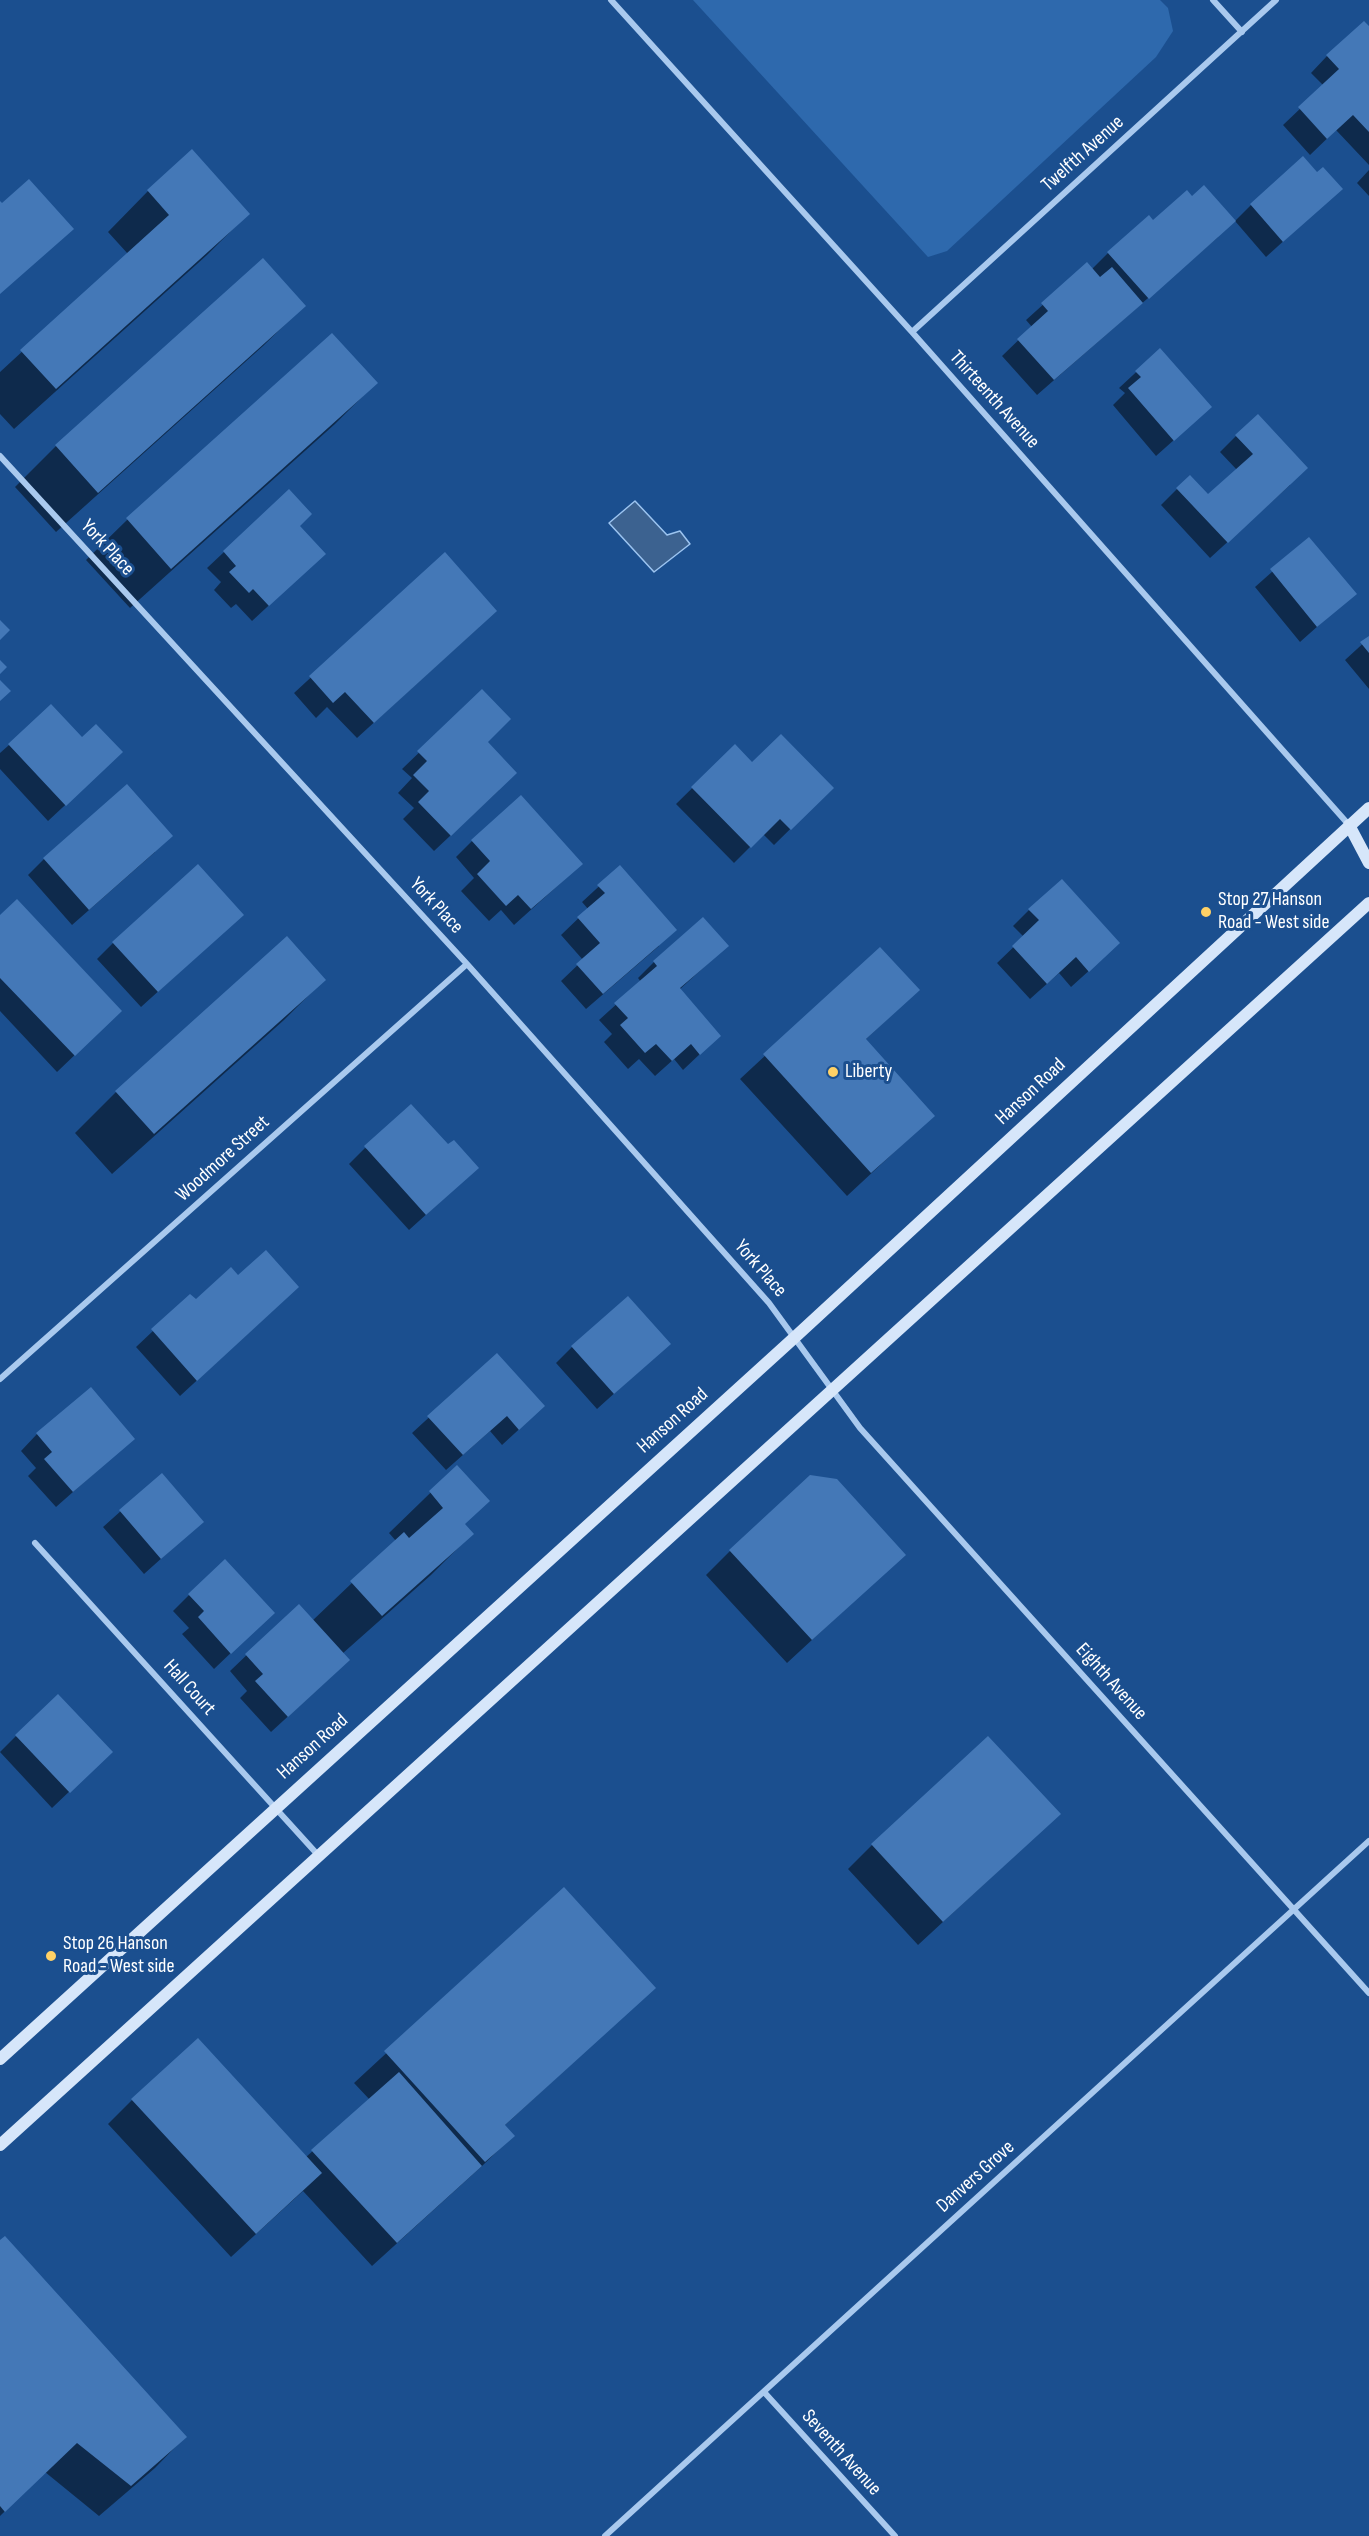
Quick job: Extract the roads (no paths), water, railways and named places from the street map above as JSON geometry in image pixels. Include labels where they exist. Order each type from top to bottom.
[{"type":"main road","name":"Hanson Road","points":[[0,2059],[794,1338],[1369,808]]},
{"type":"main road","points":[[1349,825],[1369,863]]},
{"type":"main road","points":[[0,2145],[1369,903]]},
{"type":"street","name":"Thirteenth Avenue","points":[[611,0],[912,332],[1349,825]]},
{"type":"street","points":[[1213,0],[1242,32]]},
{"type":"street","name":"Twelfth Avenue","points":[[912,332],[1276,0]]},
{"type":"street","name":"York Place","points":[[0,456],[467,964],[769,1303],[831,1392]]},
{"type":"street","name":"Woodmore Street","points":[[0,1378],[467,964]]},
{"type":"street","name":"Eighth Avenue","points":[[831,1392],[860,1428],[1369,1993]]},
{"type":"street","name":"Hall Court","points":[[35,1543],[318,1855]]},
{"type":"street","name":"Danvers Grove","points":[[605,2536],[1369,1841]]},
{"type":"street","name":"Seventh Avenue","points":[[764,2392],[895,2536]]},
{"type":"place","name":"Stop 27 Hanson Road - West side","points":[[1206,912]]},
{"type":"place","name":"Liberty","points":[[833,1072]]},
{"type":"place","name":"Stop 26 Hanson Road - West side","points":[[51,1956]]}]
